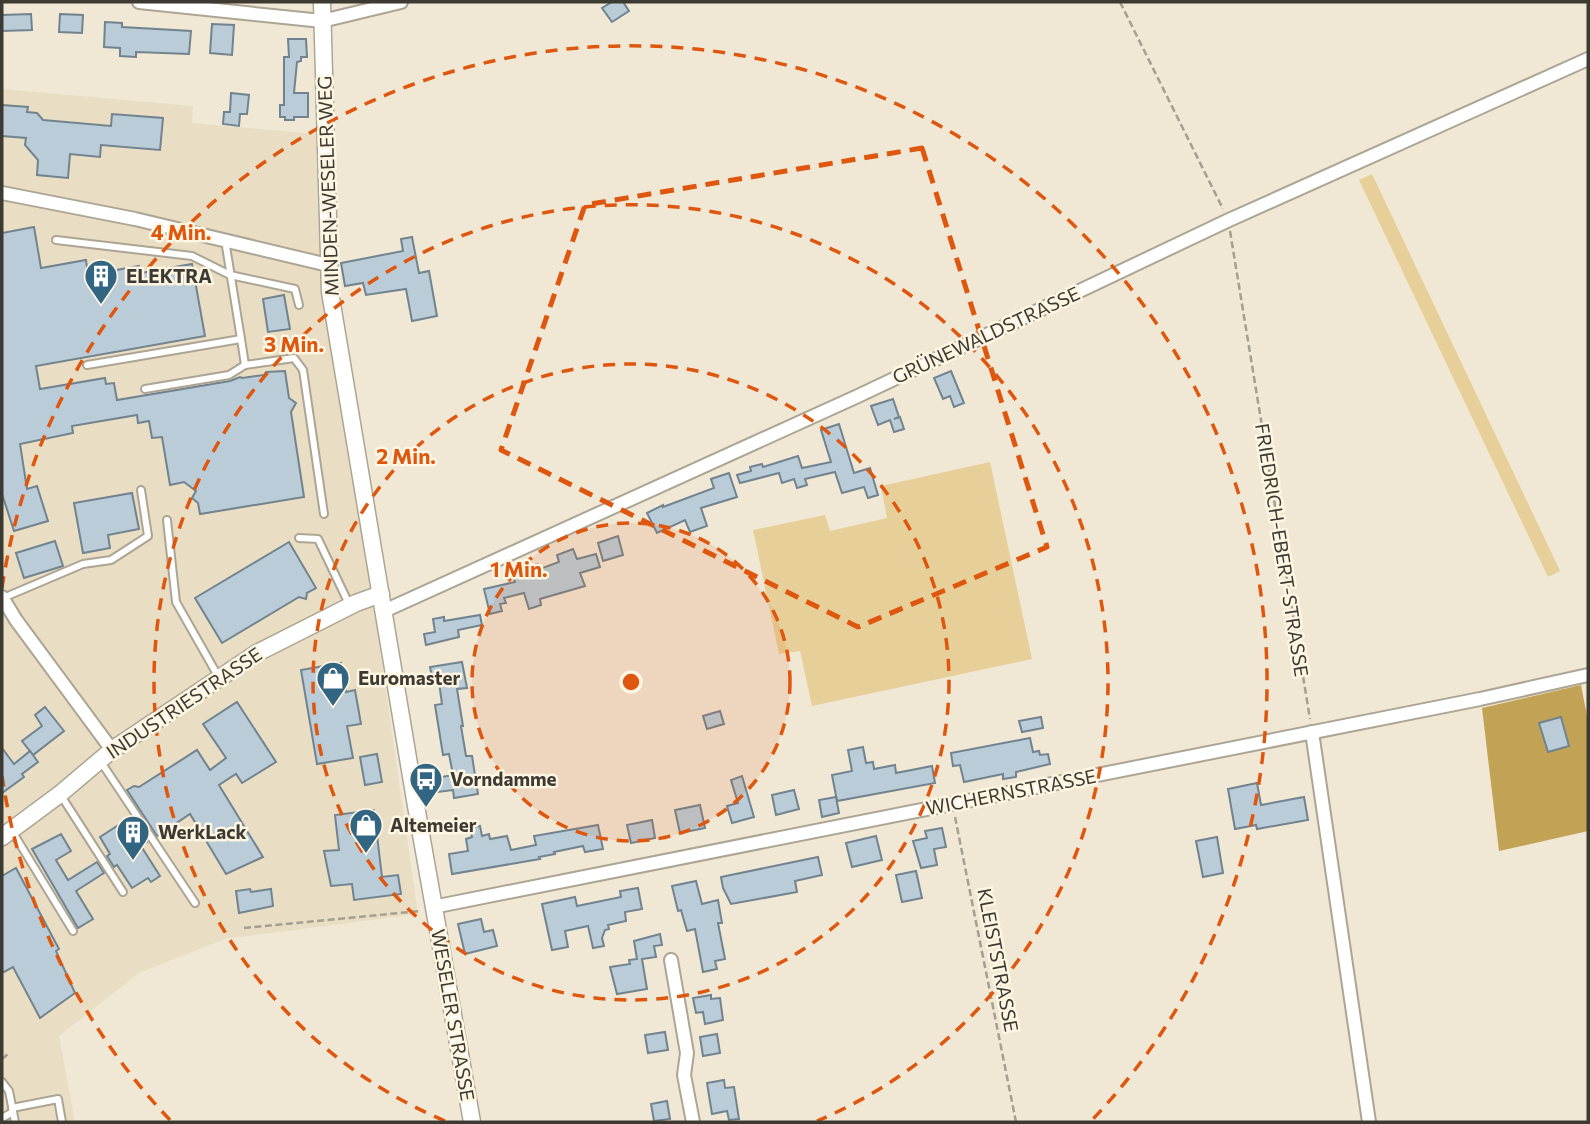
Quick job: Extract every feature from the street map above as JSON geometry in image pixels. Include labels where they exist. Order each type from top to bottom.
[{"type":"street","points":[[139,2],[322,20],[401,2]]},
{"type":"street","name":"MINDEN-WESELER WEG","points":[[321,2],[330,292],[433,908]]},
{"type":"street","name":"GRÜNEWALDSTRASSE","points":[[384,611],[845,402],[1228,220],[1588,59]]},
{"type":"street","points":[[2,193],[135,219],[328,265]]},
{"type":"street","name":"INDUSTRIESTRASSE","points":[[7,834],[61,794],[106,755],[257,653],[349,606],[381,594]]},
{"type":"street","points":[[2,597],[106,755]]},
{"type":"street","name":"WICHERNSTRASSE","points":[[433,908],[1588,675]]},
{"type":"street","points":[[1312,732],[1369,1122]]},
{"type":"street","name":"WESELER STRASSE","points":[[433,908],[472,1122]]},
{"type":"street","points":[[671,960],[687,1053],[684,1076],[693,1122]]},
{"type":"lane","points":[[56,240],[192,256],[230,275],[295,289],[299,305]]},
{"type":"lane","points":[[225,240],[245,365]]},
{"type":"lane","points":[[87,365],[241,339]]},
{"type":"lane","points":[[145,389],[229,375],[245,365],[294,358],[303,370],[324,514]]},
{"type":"lane","points":[[2,597],[83,564],[111,560],[148,536],[141,490]]},
{"type":"lane","points":[[167,520],[176,602],[219,678]]},
{"type":"lane","points":[[299,538],[318,539],[349,606]]},
{"type":"lane","points":[[106,755],[195,904]]},
{"type":"lane","points":[[61,794],[123,892]]},
{"type":"lane","points":[[7,834],[73,931]]},
{"type":"lane","points":[[2,1082],[9,1091],[15,1122]]},
{"type":"lane","points":[[2,1118],[13,1110],[58,1099],[62,1122]]},
{"type":"path","name":"FRIEDRICH-EBERT-STRASSE","points":[[1120,2],[1228,220],[1312,732]]},
{"type":"path","name":"KLEISTSTRASSE","points":[[952,804],[1016,1122]]},
{"type":"path","points":[[244,928],[433,908]]},
{"type":"path","points":[[2,1059],[8,1054]]},
{"type":"highlighted area","points":[[922,148],[1047,547],[858,627],[501,450],[585,205]]},
{"type":"shaded area","points":[[2,89],[193,106],[192,123],[317,134],[322,292],[377,628],[418,914],[225,939],[139,973],[59,1036],[75,1122],[2,1122]]},
{"type":"shaded area","points":[[1372,174],[1560,571],[1548,577],[1359,180]]},
{"type":"shaded area","points":[[990,462],[1032,659],[812,706],[800,651],[779,654],[753,530],[825,515],[830,531],[887,518],[881,486]]},
{"type":"shaded area","points":[[1581,685],[1588,721],[1588,831],[1499,851],[1482,708]]},
{"type":"building","points":[[612,2],[623,2],[629,11],[612,22],[602,8]]},
{"type":"building","points":[[31,14],[32,30],[2,31],[2,15]]},
{"type":"building","points":[[60,14],[83,15],[82,33],[59,32]]},
{"type":"building","points":[[105,22],[122,23],[122,27],[191,31],[189,54],[136,52],[136,57],[120,56],[120,48],[104,47]]},
{"type":"building","points":[[212,24],[234,25],[232,55],[210,53]]},
{"type":"building","points":[[288,39],[306,39],[307,57],[301,57],[301,61],[297,62],[294,93],[308,93],[308,117],[294,117],[294,120],[280,117],[280,105],[284,105],[284,57],[289,57]]},
{"type":"building","points":[[231,93],[249,95],[247,114],[240,114],[239,126],[223,124],[224,112],[230,112]]},
{"type":"building","points":[[2,105],[28,107],[27,112],[37,113],[43,120],[111,126],[112,114],[163,118],[160,150],[101,145],[100,157],[70,154],[68,178],[37,175],[38,160],[25,145],[26,138],[2,136]]},
{"type":"building","points":[[34,227],[41,268],[86,260],[88,275],[139,266],[141,273],[192,264],[205,336],[36,366],[40,389],[105,378],[106,384],[114,383],[117,400],[264,375],[266,372],[285,371],[289,398],[296,403],[291,412],[304,497],[200,514],[198,503],[192,498],[196,491],[184,482],[170,485],[162,437],[152,438],[149,421],[138,423],[137,415],[72,426],[73,433],[20,444],[27,489],[37,486],[48,521],[14,531],[2,494],[2,233]]},
{"type":"building","points":[[412,237],[419,273],[429,271],[437,316],[412,321],[406,289],[366,295],[363,283],[345,286],[341,263],[403,251],[401,239]]},
{"type":"building","points":[[284,295],[290,329],[268,332],[263,299]]},
{"type":"building","points":[[951,371],[964,403],[954,407],[950,396],[943,399],[934,378]]},
{"type":"building","points":[[893,399],[899,417],[894,419],[900,417],[904,429],[894,432],[890,420],[878,425],[871,406]]},
{"type":"building","points":[[839,424],[854,473],[870,468],[878,495],[868,498],[864,487],[842,493],[835,472],[805,479],[807,485],[797,488],[794,479],[782,483],[779,473],[740,483],[737,475],[762,464],[763,467],[798,456],[802,468],[831,462],[821,430]]},
{"type":"building","points":[[729,473],[737,497],[701,508],[707,526],[690,532],[685,520],[657,533],[647,513],[714,488],[711,479]]},
{"type":"building","points":[[132,493],[139,529],[108,535],[110,548],[83,553],[74,503]]},
{"type":"building","points":[[618,536],[623,555],[603,561],[598,543]]},
{"type":"building","points":[[55,541],[63,566],[24,578],[16,553]]},
{"type":"building","points":[[289,542],[316,588],[307,593],[306,599],[299,597],[222,643],[195,598]]},
{"type":"building","points":[[573,549],[577,559],[596,554],[600,567],[580,573],[585,586],[540,599],[541,605],[529,609],[524,593],[504,598],[506,603],[500,604],[502,611],[490,614],[484,589],[515,582],[512,572],[538,564],[540,569],[559,562],[557,555]]},
{"type":"building","points":[[480,615],[482,625],[458,630],[459,637],[426,645],[424,634],[435,632],[433,619],[444,617],[444,621]]},
{"type":"building","points":[[462,662],[467,688],[457,689],[461,726],[466,756],[472,756],[478,794],[454,798],[453,790],[438,792],[436,778],[453,775],[449,754],[443,755],[435,705],[442,704],[439,682],[433,683],[430,667]]},
{"type":"building","name":"Euromaster","points":[[341,663],[346,692],[355,690],[361,724],[347,726],[353,758],[317,764],[301,670]]},
{"type":"building","points":[[237,702],[276,762],[242,783],[236,774],[219,785],[263,857],[226,874],[190,814],[157,836],[127,790],[134,786],[139,787],[197,750],[210,770],[226,758],[203,724]]},
{"type":"building","points":[[45,707],[64,731],[33,755],[22,741],[42,726],[35,715]]},
{"type":"building","points":[[720,711],[724,724],[707,729],[703,716]]},
{"type":"building","points":[[1041,717],[1043,728],[1022,732],[1019,721]]},
{"type":"building","points":[[1561,717],[1569,746],[1548,752],[1539,723]]},
{"type":"building","points":[[1030,738],[1033,752],[1048,754],[1050,764],[1016,772],[1016,777],[1003,779],[1003,774],[964,782],[960,765],[953,766],[951,753]]},
{"type":"building","points":[[863,747],[866,763],[873,762],[874,769],[895,765],[896,773],[932,766],[935,783],[837,801],[832,775],[852,771],[848,750]]},
{"type":"building","points":[[2,748],[14,764],[30,751],[38,762],[22,774],[24,777],[2,793]]},
{"type":"building","points":[[377,754],[382,782],[365,785],[360,757]]},
{"type":"building","points":[[742,776],[754,817],[732,823],[727,806],[738,803],[731,780]]},
{"type":"building","points":[[1257,783],[1261,805],[1304,797],[1308,820],[1257,829],[1256,825],[1235,829],[1228,789]]},
{"type":"building","points":[[794,790],[799,809],[776,815],[772,795]]},
{"type":"building","points":[[836,797],[839,813],[822,817],[819,800]]},
{"type":"building","points":[[700,805],[705,828],[680,833],[675,810]]},
{"type":"building","points":[[374,810],[382,877],[398,875],[401,894],[354,900],[352,884],[331,886],[324,851],[339,850],[335,815]]},
{"type":"building","name":"WerkLack","points":[[131,817],[147,842],[141,846],[160,876],[151,882],[148,878],[132,888],[117,865],[114,867],[107,856],[110,854],[100,837]]},
{"type":"building","points":[[652,820],[655,838],[631,843],[627,825]]},
{"type":"building","points":[[598,825],[603,849],[585,852],[583,846],[554,852],[555,854],[539,857],[540,859],[452,874],[449,854],[468,851],[466,839],[472,837],[470,828],[480,826],[482,836],[489,834],[490,839],[507,836],[511,850],[536,845],[534,836]]},
{"type":"building","points":[[942,828],[946,847],[934,849],[937,865],[921,868],[913,841],[927,838],[925,831]]},
{"type":"building","points":[[61,834],[71,851],[56,860],[68,880],[97,862],[104,873],[76,891],[93,919],[78,928],[32,849]]},
{"type":"building","points":[[876,836],[882,860],[852,867],[846,843]]},
{"type":"building","points":[[1217,837],[1223,873],[1203,877],[1196,841]]},
{"type":"building","points":[[818,857],[822,875],[795,881],[797,892],[731,904],[723,888],[721,877]]},
{"type":"building","points":[[16,868],[59,949],[56,951],[75,993],[40,1018],[13,967],[2,973],[2,876]]},
{"type":"building","points":[[916,871],[922,898],[902,902],[896,875]]},
{"type":"building","points":[[696,881],[702,904],[718,900],[722,923],[718,923],[725,959],[715,961],[717,969],[703,972],[695,929],[687,931],[681,910],[678,911],[672,886]]},
{"type":"building","points":[[638,888],[642,909],[625,912],[626,921],[608,925],[609,929],[605,930],[602,938],[604,946],[593,948],[588,926],[565,931],[568,947],[552,950],[542,904],[575,897],[577,906],[621,897],[620,891]]},
{"type":"building","points":[[250,889],[251,892],[271,889],[273,906],[239,913],[236,891]]},
{"type":"building","points":[[481,919],[484,932],[493,930],[497,946],[465,954],[458,924]]},
{"type":"building","points":[[660,934],[662,945],[654,946],[656,957],[642,959],[647,989],[617,994],[610,967],[630,964],[629,960],[637,959],[634,941]]},
{"type":"building","points":[[711,995],[711,999],[720,998],[723,1020],[705,1024],[703,1012],[696,1013],[693,998]]},
{"type":"building","points":[[665,1032],[668,1050],[648,1053],[645,1035]]},
{"type":"building","points":[[717,1034],[720,1053],[703,1056],[700,1037]]},
{"type":"building","points":[[724,1080],[725,1088],[734,1087],[739,1119],[729,1120],[727,1111],[712,1114],[707,1083]]},
{"type":"building","points":[[667,1101],[670,1119],[654,1121],[651,1104]]},
{"type":"place","name":"ELEKTRA","points":[[101,306]]},
{"type":"place","name":"Euromaster","points":[[333,708]]},
{"type":"place","name":"Vorndamme","points":[[426,809]]},
{"type":"place","name":"Altemeier","points":[[366,855]]},
{"type":"place","name":"WerkLack","points":[[133,862]]}]
